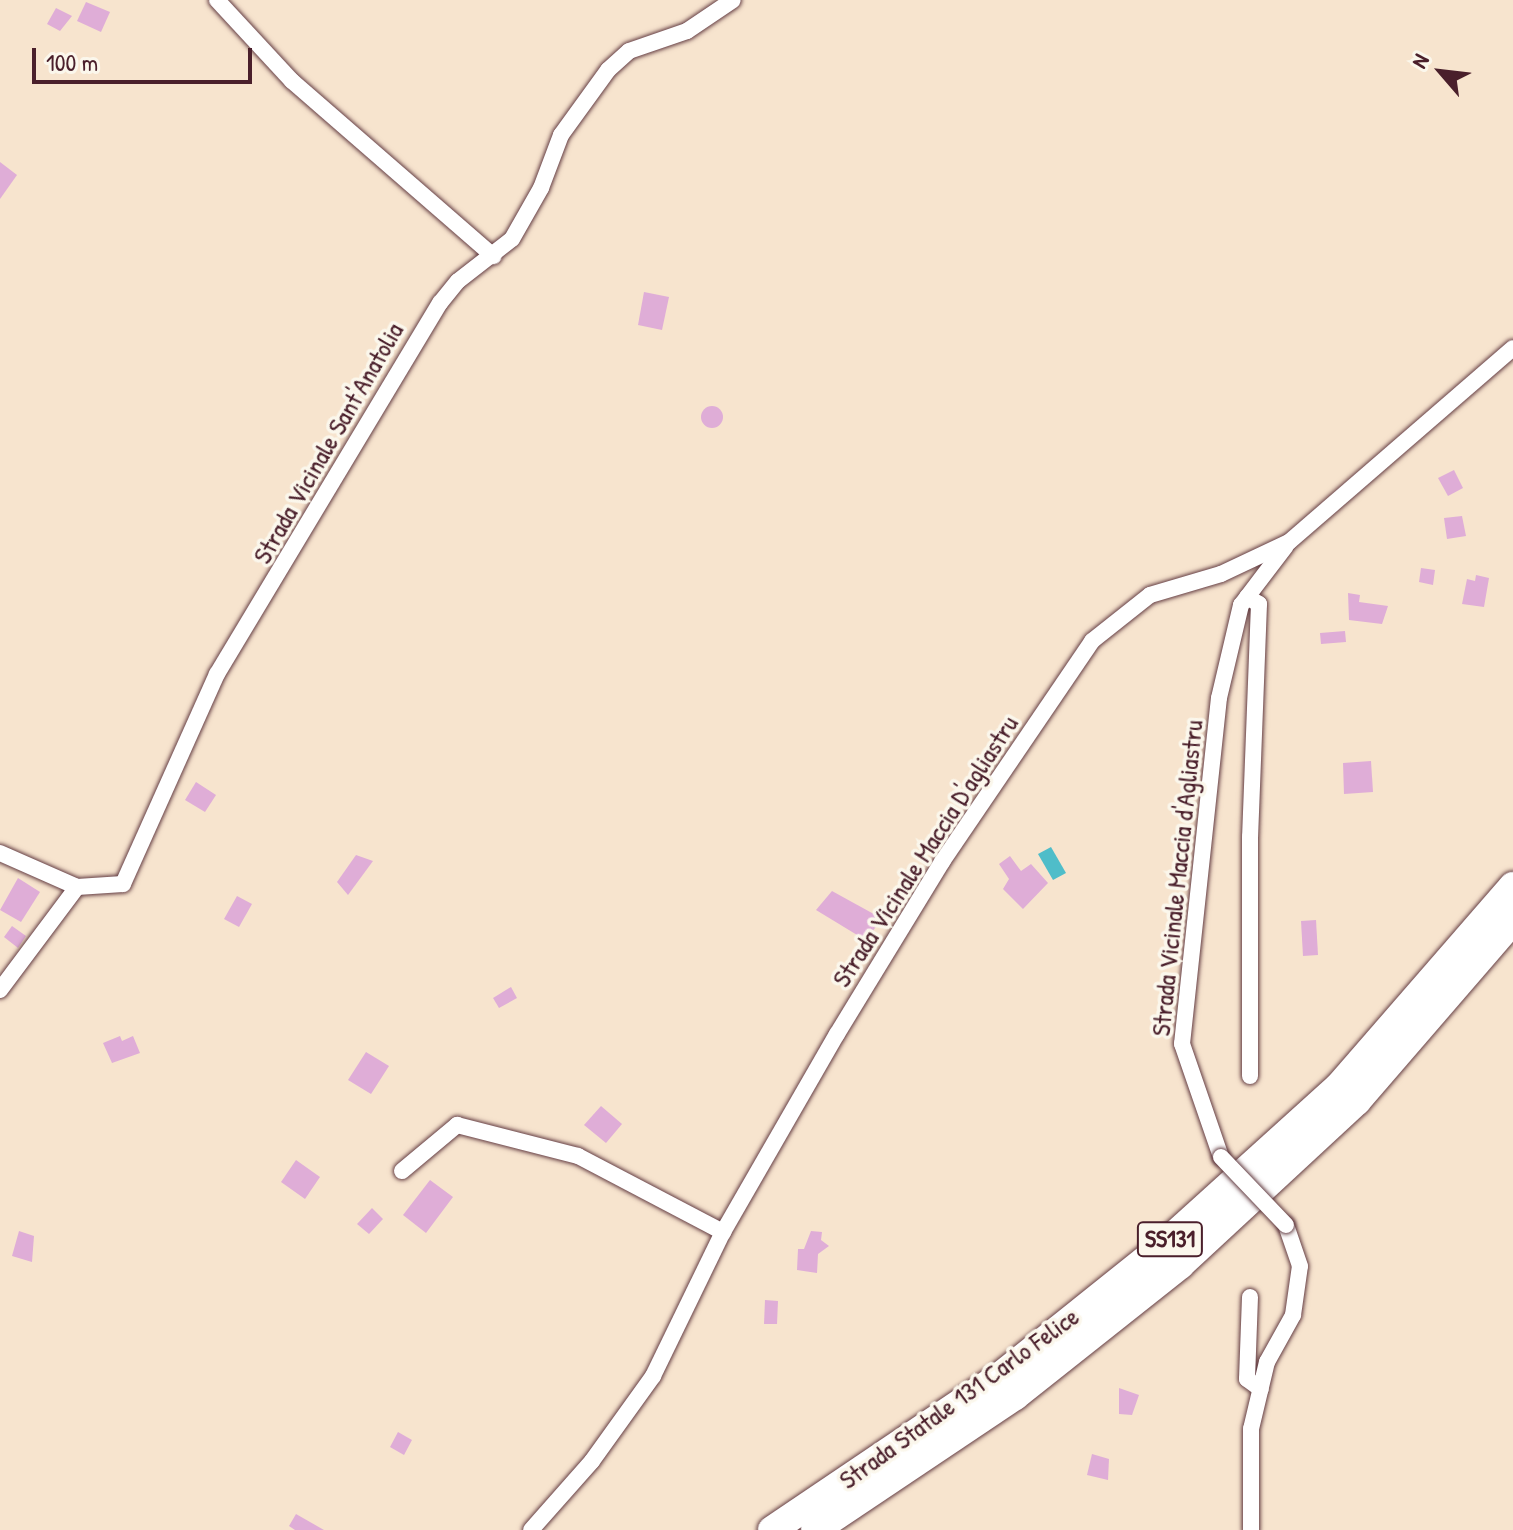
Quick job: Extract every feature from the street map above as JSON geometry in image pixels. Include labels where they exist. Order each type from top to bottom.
[{"type":"highway","name":"Strada Statale 131 Carlo Felice","points":[[772,1530],[999,1377],[1161,1247],[1339,1086],[1513,886]]},
{"type":"highway","name":"Strada Statale 131 Carlo Felice","points":[[815,1530],[1015,1396],[1180,1265],[1357,1101],[1513,920]]},
{"type":"street","points":[[217,0],[292,81],[493,256]]},
{"type":"street","name":"Strada Vicinale Sant'Anatolia","points":[[0,853],[77,887],[123,884],[225,661],[320,509],[409,350],[458,281],[493,256],[521,226],[561,135],[608,70],[629,51],[687,31],[733,0]]},
{"type":"street","name":"Strada Vicinale Maccia D'agliastru","points":[[531,1530],[592,1461],[653,1376],[723,1232],[942,862],[1092,641],[1150,595],[1221,574],[1289,542],[1513,348]]},
{"type":"street","name":"Strada Vicinale Maccia d'Agliastru","points":[[1251,1530],[1251,1429],[1267,1362],[1295,1303],[1300,1266],[1286,1225],[1221,1157],[1182,1044],[1219,698],[1241,605],[1289,542]]},
{"type":"street","points":[[1247,597],[1259,604],[1250,837],[1250,1076]]},
{"type":"street","points":[[0,990],[77,887]]},
{"type":"street","points":[[402,1171],[457,1125],[578,1156],[723,1232]]},
{"type":"street","points":[[1250,1297],[1247,1379],[1261,1389]]},
{"type":"water","points":[[1051,847],[1066,873],[1053,880],[1038,854]]},
{"type":"building","points":[[86,2],[110,12],[101,32],[77,21]]},
{"type":"building","points":[[56,8],[72,16],[60,31],[47,24]]},
{"type":"building","points":[[0,162],[17,175],[0,199]]},
{"type":"building","points":[[644,292],[669,297],[662,330],[638,325]]},
{"type":"building","points":[[712,406],[720,409],[723,417],[720,425],[712,428],[704,425],[701,417],[704,409]]},
{"type":"building","points":[[1454,470],[1463,488],[1448,496],[1438,478]]},
{"type":"building","points":[[1462,516],[1466,536],[1447,539],[1444,518]]},
{"type":"building","points":[[1421,568],[1435,570],[1433,585],[1419,582]]},
{"type":"building","points":[[1476,575],[1489,578],[1484,607],[1462,604],[1467,579],[1475,581]]},
{"type":"building","points":[[1348,593],[1360,595],[1359,602],[1388,606],[1382,624],[1349,620]]},
{"type":"building","points":[[1345,631],[1346,642],[1321,644],[1320,633]]},
{"type":"building","points":[[1371,761],[1373,792],[1344,794],[1343,763]]},
{"type":"building","points":[[196,782],[216,795],[205,812],[185,800]]},
{"type":"building","points":[[356,855],[373,861],[348,895],[337,882]]},
{"type":"building","points":[[1010,856],[1021,871],[1031,864],[1048,883],[1023,909],[1003,889],[1009,879],[999,864]]},
{"type":"building","points":[[18,878],[40,892],[21,922],[0,910]]},
{"type":"building","points":[[832,891],[881,918],[867,941],[816,910]]},
{"type":"building","points":[[237,896],[252,904],[239,927],[224,919]]},
{"type":"building","points":[[1316,920],[1318,955],[1303,956],[1301,921]]},
{"type":"building","points":[[12,926],[26,936],[18,948],[4,937]]},
{"type":"building","points":[[511,987],[517,998],[499,1008],[493,998]]},
{"type":"building","points":[[120,1036],[122,1041],[133,1036],[140,1053],[112,1063],[103,1043]]},
{"type":"building","points":[[366,1052],[389,1066],[371,1094],[348,1080]]},
{"type":"building","points":[[601,1106],[622,1124],[606,1143],[584,1125]]},
{"type":"building","points":[[296,1160],[320,1177],[305,1199],[281,1182]]},
{"type":"building","points":[[430,1180],[453,1197],[426,1233],[403,1215]]},
{"type":"building","points":[[372,1208],[383,1219],[369,1234],[357,1224]]},
{"type":"building","points":[[19,1231],[34,1236],[32,1262],[12,1256]]},
{"type":"building","points":[[811,1231],[822,1232],[821,1240],[829,1246],[818,1254],[817,1273],[797,1270],[798,1249],[804,1249]]},
{"type":"building","points":[[765,1300],[778,1301],[777,1324],[764,1324]]},
{"type":"building","points":[[1119,1388],[1139,1395],[1132,1415],[1119,1414]]},
{"type":"building","points":[[398,1432],[412,1440],[404,1455],[390,1447]]},
{"type":"building","points":[[1092,1454],[1109,1459],[1108,1480],[1087,1475]]},
{"type":"building","points":[[296,1514],[324,1530],[295,1530],[289,1526]]}]
